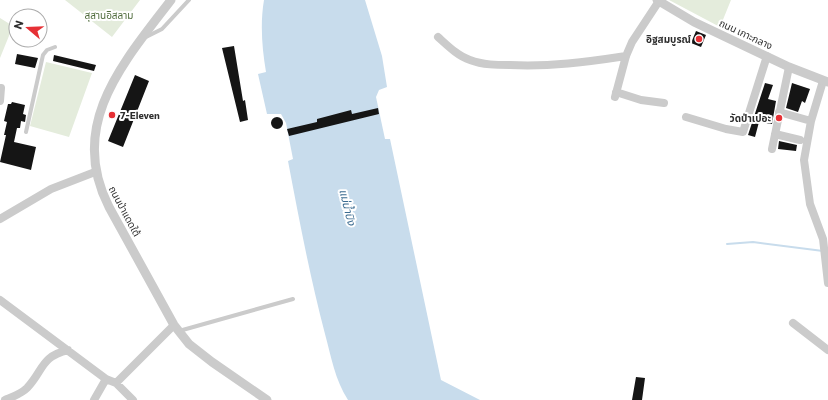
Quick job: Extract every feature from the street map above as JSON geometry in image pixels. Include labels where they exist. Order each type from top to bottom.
[{"type":"street","name":"ถนนป่าแดดใต้","points":[[171,0],[121,66],[104,104],[95,130],[95,172],[102,193],[109,207],[176,328],[200,353],[267,400]]},
{"type":"street","points":[[658,1],[632,42],[626,56],[616,95],[664,103]]},
{"type":"street","name":"ถนน เกาะกลาง","points":[[658,1],[694,22],[789,67],[826,81]]},
{"type":"street","points":[[438,37],[450,48],[470,60],[490,65],[533,66],[584,62],[626,56]]},
{"type":"street","points":[[686,117],[726,129],[744,132],[767,56]]},
{"type":"street","points":[[772,149],[789,67]]},
{"type":"street","points":[[826,81],[811,121],[804,160],[805,178],[810,204],[824,232],[828,283]]},
{"type":"street","points":[[0,101],[1,88]]},
{"type":"street","points":[[779,112],[811,121]]},
{"type":"street","points":[[775,134],[800,140]]},
{"type":"street","points":[[0,219],[50,189],[95,172]]},
{"type":"street","points":[[1,302],[106,379],[116,383],[133,400]]},
{"type":"street","points":[[793,323],[828,350]]},
{"type":"street","points":[[116,383],[176,328]]},
{"type":"street","points":[[4,400],[18,395],[27,387],[48,358],[68,350]]},
{"type":"street","points":[[94,400],[106,379]]},
{"type":"lane","points":[[142,39],[162,29],[189,0]]},
{"type":"lane","points":[[26,132],[43,56],[47,50],[55,47]]},
{"type":"lane","points":[[176,328],[293,299]]},
{"type":"green space","name":"สุสานอิสลาม","points":[[65,0],[140,0],[112,37]]},
{"type":"green space","points":[[669,0],[731,0],[720,27]]},
{"type":"green space","points":[[0,18],[8,23],[8,38],[0,58]]},
{"type":"green space","points":[[46,62],[92,73],[69,137],[30,126]]},
{"type":"water","name":"แม่น้ำปิง","points":[[264,0],[365,0],[382,56],[387,87],[379,90],[376,97],[385,139],[390,139],[441,380],[480,400],[348,400],[340,384],[331,359],[310,270],[288,161],[293,159],[286,123],[281,114],[267,114],[258,74],[266,72],[262,36]]},
{"type":"building","name":"อิฐสมบูรณ์","points":[[696,31],[706,35],[701,47],[691,43]]},
{"type":"building","points":[[234,46],[243,101],[245,100],[248,120],[240,122],[222,48]]},
{"type":"building","points":[[17,54],[38,58],[35,68],[15,64]]},
{"type":"building","points":[[54,55],[96,65],[94,71],[53,61]]},
{"type":"building","points":[[135,75],[149,81],[123,147],[108,141]]},
{"type":"building","points":[[765,83],[773,85],[768,99],[776,101],[772,124],[759,122],[755,137],[748,135]]},
{"type":"building","points":[[792,83],[810,89],[805,103],[802,101],[798,112],[786,108]]},
{"type":"building","points":[[12,102],[25,105],[23,114],[26,115],[25,122],[21,121],[20,128],[17,128],[14,142],[36,147],[31,170],[0,162],[6,135],[4,135],[7,122],[4,121],[8,104],[11,104]]},
{"type":"building","points":[[378,108],[379,114],[289,136],[287,129],[317,122],[317,119],[351,110],[352,114]]},
{"type":"building","points":[[275,117],[279,117],[283,123],[279,129],[275,129],[271,125],[271,121]]},
{"type":"building","points":[[779,141],[797,145],[796,151],[778,149]]},
{"type":"building","points":[[636,377],[645,378],[642,400],[632,400]]},
{"type":"waterway","points":[[727,244],[753,242],[823,251]]},
{"type":"place","name":"อิฐสมบูรณ์","points":[[699,39]]},
{"type":"place","name":"7-Eleven","points":[[112,115]]},
{"type":"place","name":"วัดป่าเปอะ","points":[[779,118]]}]
